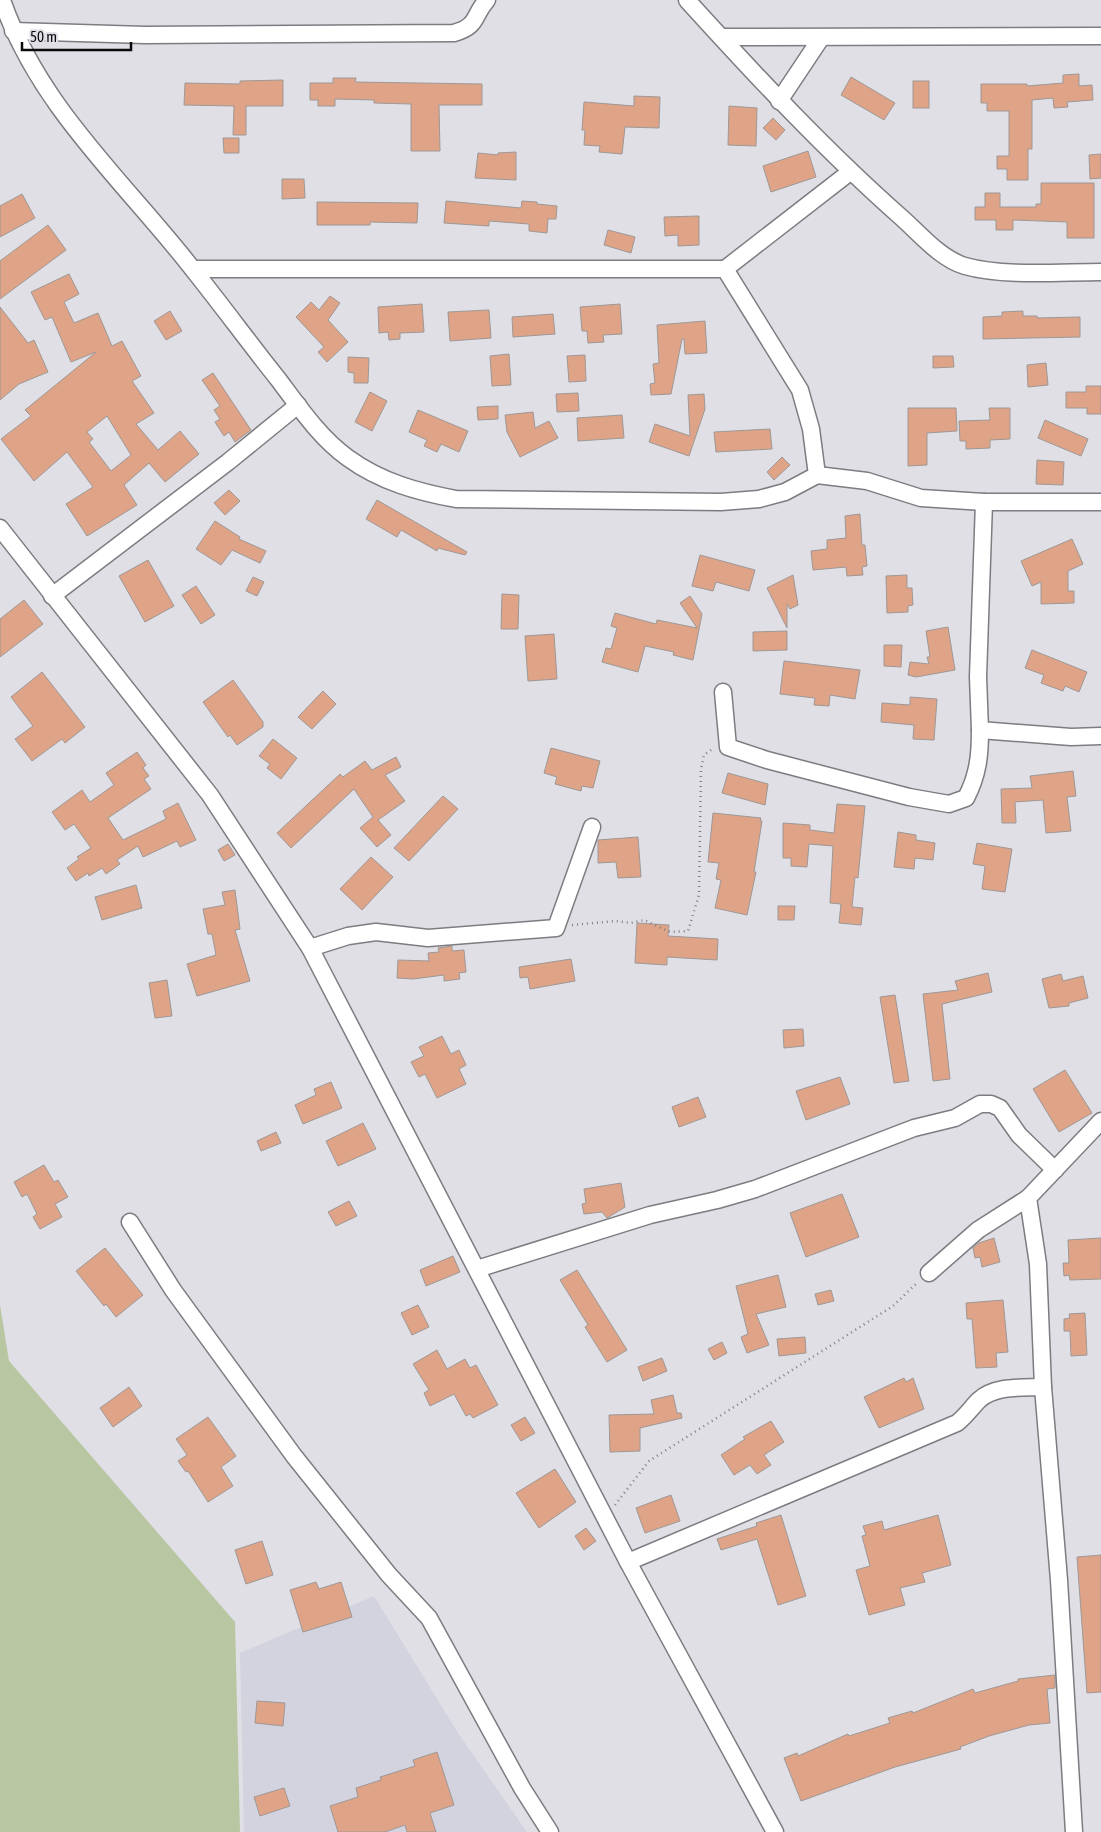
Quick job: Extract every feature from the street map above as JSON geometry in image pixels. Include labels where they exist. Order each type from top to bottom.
[{"type":"street","points":[[2,0],[12,31],[47,92],[109,173],[193,269],[316,427],[348,458],[388,481],[419,492],[456,500],[721,502],[759,499],[785,492],[817,475],[842,476],[867,481],[921,498],[984,502],[1101,502]]},
{"type":"street","points":[[687,0],[779,101],[850,172],[942,254],[964,266],[992,272],[1101,272]]},
{"type":"street","points":[[12,31],[144,36],[454,33],[466,30],[476,20],[483,2]]},
{"type":"street","points":[[721,37],[1101,36]]},
{"type":"street","points":[[779,101],[821,38]]},
{"type":"street","points":[[193,269],[725,268],[850,172]]},
{"type":"street","points":[[725,268],[800,390],[811,429],[817,475]]},
{"type":"street","points":[[52,596],[228,462],[298,405]]},
{"type":"street","points":[[723,692],[728,748],[900,795],[949,804],[966,798],[975,780],[980,759],[978,676],[984,502]]},
{"type":"street","points":[[0,528],[210,795],[310,948],[628,1562],[775,1832]]},
{"type":"street","points":[[980,730],[1071,737],[1101,736]]},
{"type":"street","points":[[310,948],[348,936],[376,932],[428,938],[556,928],[592,827]]},
{"type":"street","points":[[477,1269],[650,1215],[717,1200],[755,1188],[914,1128],[955,1118],[980,1104],[991,1104],[1000,1108],[1019,1135],[1056,1170]]},
{"type":"street","points":[[929,1273],[978,1230],[1028,1198],[1101,1121]]},
{"type":"street","points":[[1028,1198],[1038,1264],[1043,1387],[1059,1580],[1074,1832]]},
{"type":"street","points":[[130,1222],[174,1290],[294,1456],[389,1575],[428,1618],[522,1788],[550,1832]]},
{"type":"street","points":[[628,1562],[957,1423],[990,1392],[1043,1387]]},
{"type":"path","points":[[556,928],[594,922],[631,923],[644,920],[670,932],[688,931],[699,895],[701,769],[704,755],[715,748],[728,748]]},
{"type":"path","points":[[605,1517],[649,1461],[893,1306],[929,1273]]},
{"type":"shaded area","points":[[374,1596],[458,1733],[527,1832],[244,1832],[240,1653]]},
{"type":"green space","points":[[0,1305],[9,1361],[235,1622],[240,1832],[0,1832]]},
{"type":"building","points":[[1079,74],[1079,86],[1092,85],[1093,100],[1067,102],[1068,107],[1054,108],[1053,98],[1032,100],[1032,149],[1028,149],[1028,180],[1007,180],[1007,169],[997,169],[997,156],[1009,156],[1009,111],[987,111],[987,103],[981,103],[981,84],[1027,84],[1027,86],[1063,83],[1063,75]]},
{"type":"building","points":[[851,77],[895,103],[884,120],[841,95]]},
{"type":"building","points":[[333,78],[356,78],[355,82],[482,84],[482,105],[439,105],[440,151],[411,151],[411,104],[374,103],[374,100],[335,99],[335,106],[318,106],[318,100],[310,100],[310,83],[333,83]]},
{"type":"building","points":[[283,80],[283,106],[246,106],[246,135],[233,135],[234,106],[184,105],[185,83],[240,84],[240,81]]},
{"type":"building","points":[[913,81],[929,81],[929,108],[913,108]]},
{"type":"building","points":[[634,96],[660,97],[659,128],[625,127],[622,154],[599,152],[600,146],[584,145],[585,130],[582,130],[584,102],[634,106]]},
{"type":"building","points":[[729,106],[757,108],[756,146],[728,145]]},
{"type":"building","points":[[773,118],[785,130],[776,140],[763,128]]},
{"type":"building","points":[[223,138],[239,138],[239,153],[224,153]]},
{"type":"building","points":[[808,151],[816,177],[771,192],[763,166]]},
{"type":"building","points":[[516,152],[516,180],[475,178],[478,153],[498,155],[498,153]]},
{"type":"building","points":[[1101,154],[1101,178],[1090,179],[1089,155]]},
{"type":"building","points":[[282,179],[304,179],[305,198],[282,199]]},
{"type":"building","points":[[1041,183],[1094,183],[1094,238],[1067,238],[1067,222],[1013,220],[1013,230],[996,230],[996,220],[975,220],[975,207],[985,207],[985,193],[1000,193],[1000,207],[1036,207],[1036,204],[1041,204]]},
{"type":"building","points":[[22,194],[35,218],[0,237],[0,206]]},
{"type":"building","points":[[446,201],[521,208],[522,201],[537,202],[537,204],[557,206],[556,219],[548,219],[547,233],[529,231],[529,224],[489,221],[489,226],[444,223]]},
{"type":"building","points":[[317,202],[418,203],[417,223],[370,222],[370,225],[317,225]]},
{"type":"building","points":[[699,216],[699,245],[678,246],[678,235],[665,236],[664,217]]},
{"type":"building","points":[[48,225],[66,250],[0,299],[0,261]]},
{"type":"building","points":[[608,230],[635,237],[631,253],[604,245]]},
{"type":"building","points":[[69,274],[79,294],[64,302],[74,323],[98,313],[112,346],[122,341],[141,376],[132,381],[154,413],[136,424],[158,450],[180,431],[199,454],[165,482],[149,463],[124,485],[137,505],[87,536],[66,504],[93,487],[67,452],[34,481],[1,439],[31,416],[25,410],[96,352],[71,362],[52,317],[45,320],[31,292]],"holes":[[[107,416],[131,455],[111,471],[89,442],[93,439],[87,432]]]},
{"type":"building","points":[[330,296],[340,303],[328,320],[348,342],[327,362],[318,352],[324,347],[296,317],[311,302],[319,310]]},
{"type":"building","points":[[422,304],[424,332],[400,333],[400,339],[389,340],[388,332],[379,333],[378,307]]},
{"type":"building","points":[[620,304],[622,334],[603,335],[604,342],[588,343],[587,331],[582,331],[580,307]]},
{"type":"building","points":[[0,307],[28,343],[34,340],[48,372],[19,384],[0,400]]},
{"type":"building","points":[[489,310],[491,338],[450,341],[448,312]]},
{"type":"building","points":[[170,311],[182,331],[166,340],[154,321]]},
{"type":"building","points":[[1023,311],[1023,316],[1037,316],[1037,318],[1080,317],[1080,337],[983,339],[983,317],[1002,316],[1002,312]]},
{"type":"building","points":[[553,314],[555,334],[513,337],[512,317]]},
{"type":"building","points":[[705,321],[707,353],[685,354],[684,339],[682,339],[671,394],[651,395],[650,384],[655,383],[653,364],[659,363],[657,325]]},
{"type":"building","points":[[509,354],[511,385],[492,386],[490,356]]},
{"type":"building","points":[[585,355],[586,381],[569,382],[567,356]]},
{"type":"building","points":[[933,356],[953,356],[954,367],[933,368]]},
{"type":"building","points":[[348,357],[369,358],[368,383],[354,383],[354,373],[348,372]]},
{"type":"building","points":[[1046,363],[1048,385],[1028,387],[1027,365]]},
{"type":"building","points":[[213,373],[251,430],[235,442],[229,432],[224,436],[215,422],[220,419],[214,410],[220,406],[202,380]]},
{"type":"building","points":[[1086,386],[1101,386],[1101,414],[1087,414],[1087,408],[1066,408],[1066,392],[1086,392]]},
{"type":"building","points":[[370,392],[387,401],[372,431],[355,422]]},
{"type":"building","points":[[578,393],[579,411],[557,412],[556,394]]},
{"type":"building","points":[[704,394],[705,409],[689,456],[649,442],[655,424],[690,436],[688,395]]},
{"type":"building","points":[[498,406],[498,419],[478,420],[477,407]]},
{"type":"building","points":[[908,408],[956,408],[957,431],[927,433],[927,465],[908,466]]},
{"type":"building","points":[[989,408],[1010,408],[1010,439],[990,440],[990,448],[966,449],[966,441],[960,441],[959,421],[990,420]]},
{"type":"building","points":[[418,410],[468,431],[459,452],[441,444],[437,452],[424,446],[427,440],[409,432]]},
{"type":"building","points":[[533,412],[535,428],[549,421],[558,438],[520,457],[507,432],[505,415]]},
{"type":"building","points":[[622,415],[624,438],[578,441],[577,418]]},
{"type":"building","points":[[1045,420],[1088,439],[1081,456],[1038,438]]},
{"type":"building","points":[[770,429],[772,449],[716,452],[714,432]]},
{"type":"building","points":[[782,457],[790,465],[774,480],[767,472]]},
{"type":"building","points":[[1037,460],[1064,462],[1063,485],[1036,484]]},
{"type":"building","points":[[229,490],[240,501],[225,515],[214,503]]},
{"type":"building","points":[[377,500],[467,552],[465,555],[438,548],[437,551],[401,530],[397,537],[366,519]]},
{"type":"building","points":[[860,514],[862,545],[865,545],[867,566],[862,567],[863,575],[847,576],[846,567],[813,570],[811,551],[827,549],[827,540],[846,538],[845,516]]},
{"type":"building","points":[[215,521],[240,537],[239,539],[266,551],[260,563],[232,550],[221,565],[196,549]]},
{"type":"building","points":[[1072,539],[1083,564],[1068,571],[1068,591],[1074,591],[1074,603],[1041,604],[1041,582],[1032,586],[1021,561]]},
{"type":"building","points":[[700,555],[755,570],[749,591],[716,582],[713,591],[692,586]]},
{"type":"building","points":[[148,560],[174,606],[145,622],[119,576]]},
{"type":"building","points":[[793,575],[798,605],[790,609],[787,604],[787,628],[767,588]]},
{"type":"building","points":[[907,575],[907,588],[912,588],[913,605],[908,606],[908,612],[887,613],[886,576]]},
{"type":"building","points":[[253,577],[264,582],[257,596],[246,591]]},
{"type":"building","points":[[196,586],[215,615],[201,624],[182,595]]},
{"type":"building","points":[[502,594],[519,595],[518,629],[501,629]]},
{"type":"building","points":[[690,596],[702,614],[693,660],[673,655],[674,652],[645,646],[638,672],[602,662],[606,648],[611,649],[617,628],[611,626],[615,613],[656,624],[657,620],[697,628],[680,603]]},
{"type":"building","points":[[24,600],[43,624],[0,657],[0,619]]},
{"type":"building","points":[[948,627],[955,670],[916,677],[908,675],[910,662],[929,664],[927,657],[930,657],[926,631]]},
{"type":"building","points":[[787,631],[787,650],[753,651],[753,632]]},
{"type":"building","points":[[554,634],[557,679],[528,681],[525,636]]},
{"type":"building","points":[[884,645],[902,645],[901,667],[884,666]]},
{"type":"building","points":[[1032,650],[1087,672],[1079,692],[1065,686],[1063,691],[1041,683],[1044,675],[1025,668]]},
{"type":"building","points":[[784,661],[860,670],[855,699],[830,695],[829,706],[814,705],[815,698],[780,694]]},
{"type":"building","points":[[42,672],[85,727],[65,743],[62,739],[32,761],[15,739],[33,726],[11,697]]},
{"type":"building","points":[[233,680],[263,722],[263,727],[237,745],[230,735],[228,737],[203,702]]},
{"type":"building","points":[[323,691],[336,704],[312,729],[298,717]]},
{"type":"building","points":[[910,697],[937,699],[934,740],[913,739],[914,725],[881,722],[882,703],[910,705]]},
{"type":"building","points":[[273,739],[297,758],[281,779],[267,768],[270,764],[259,756]]},
{"type":"building","points":[[551,748],[600,761],[593,788],[582,786],[581,791],[555,784],[557,777],[544,773]]},
{"type":"building","points":[[137,752],[146,765],[143,768],[149,776],[144,779],[151,789],[108,818],[123,840],[166,819],[163,811],[178,803],[196,840],[180,847],[177,841],[143,857],[138,846],[117,860],[120,864],[106,874],[102,868],[89,876],[88,873],[76,881],[67,868],[79,859],[77,857],[91,848],[74,824],[65,830],[52,812],[82,790],[90,802],[114,785],[106,773]]},
{"type":"building","points":[[396,757],[401,767],[385,775],[405,801],[378,820],[391,835],[377,847],[360,828],[373,817],[354,789],[291,848],[277,833],[340,774],[343,777],[365,761],[372,770]]},
{"type":"building","points":[[1073,771],[1076,796],[1067,797],[1071,831],[1046,833],[1043,800],[1015,802],[1016,823],[1002,823],[1001,789],[1032,788],[1030,776]]},
{"type":"building","points":[[728,773],[768,784],[765,805],[722,793]]},
{"type":"building","points":[[443,796],[458,809],[409,861],[394,848]]},
{"type":"building","points":[[837,804],[865,806],[858,878],[855,877],[852,907],[863,908],[861,925],[839,923],[841,904],[830,903],[833,846],[809,844],[807,867],[791,866],[791,858],[783,858],[783,823],[810,825],[810,830],[834,833]]},
{"type":"building","points":[[713,813],[761,818],[760,821],[762,821],[754,872],[756,872],[747,915],[715,908],[721,880],[716,879],[719,863],[708,862]]},
{"type":"building","points":[[898,832],[916,835],[916,840],[935,843],[933,860],[915,858],[914,869],[894,867]]},
{"type":"building","points":[[638,837],[641,877],[618,878],[616,862],[598,863],[598,840]]},
{"type":"building","points":[[977,843],[1012,849],[1005,892],[982,889],[985,866],[973,864]]},
{"type":"building","points":[[228,844],[235,855],[224,861],[218,850]]},
{"type":"building","points":[[371,857],[393,877],[362,910],[340,889]]},
{"type":"building","points":[[136,885],[142,908],[102,920],[95,897]]},
{"type":"building","points":[[235,890],[240,929],[235,930],[250,981],[197,996],[187,964],[216,955],[212,934],[208,934],[203,909],[225,905],[222,892]]},
{"type":"building","points":[[778,906],[795,906],[794,920],[778,920]]},
{"type":"building","points":[[637,923],[669,925],[668,936],[718,939],[717,960],[667,957],[667,965],[635,963]]},
{"type":"building","points":[[452,946],[452,951],[464,950],[466,972],[459,973],[460,979],[444,981],[444,975],[413,979],[397,978],[398,960],[429,961],[428,953],[439,952],[438,948]]},
{"type":"building","points":[[571,959],[575,981],[530,989],[528,977],[520,978],[519,967]]},
{"type":"building","points":[[988,973],[992,992],[942,1004],[950,1079],[933,1081],[923,994],[958,990],[955,981]]},
{"type":"building","points":[[1061,974],[1063,981],[1083,976],[1088,998],[1069,1003],[1069,1006],[1049,1008],[1042,979]]},
{"type":"building","points":[[167,980],[172,1016],[155,1018],[149,983]]},
{"type":"building","points":[[895,995],[909,1081],[894,1083],[880,997]]},
{"type":"building","points":[[803,1029],[804,1046],[784,1048],[783,1030]]},
{"type":"building","points":[[442,1036],[451,1054],[459,1050],[466,1065],[459,1069],[466,1084],[437,1098],[425,1074],[419,1077],[411,1062],[424,1056],[419,1047]]},
{"type":"building","points":[[1065,1070],[1092,1113],[1059,1132],[1033,1089]]},
{"type":"building","points":[[840,1077],[850,1104],[806,1120],[796,1091]]},
{"type":"building","points":[[331,1082],[342,1108],[303,1124],[295,1105],[316,1095],[314,1089]]},
{"type":"building","points":[[698,1097],[706,1117],[679,1127],[672,1107]]},
{"type":"building","points":[[363,1123],[376,1149],[338,1166],[326,1141]]},
{"type":"building","points":[[276,1132],[281,1143],[261,1151],[257,1141]]},
{"type":"building","points":[[44,1165],[54,1182],[58,1180],[68,1197],[55,1204],[62,1217],[40,1229],[33,1217],[37,1214],[27,1194],[22,1197],[14,1182]]},
{"type":"building","points":[[621,1183],[625,1207],[607,1218],[602,1212],[584,1214],[582,1204],[586,1203],[584,1189]]},
{"type":"building","points":[[842,1194],[859,1237],[806,1257],[790,1213]]},
{"type":"building","points":[[349,1201],[357,1216],[336,1226],[328,1212]]},
{"type":"building","points":[[994,1238],[1000,1262],[982,1267],[980,1257],[975,1258],[973,1248],[979,1243]]},
{"type":"building","points":[[1101,1238],[1101,1279],[1070,1280],[1069,1275],[1064,1276],[1063,1263],[1069,1263],[1068,1240]]},
{"type":"building","points":[[105,1248],[143,1295],[116,1317],[106,1304],[104,1306],[76,1271]]},
{"type":"building","points":[[453,1256],[460,1272],[426,1286],[420,1270]]},
{"type":"building","points":[[577,1270],[627,1350],[607,1362],[585,1327],[588,1325],[560,1280]]},
{"type":"building","points":[[778,1275],[786,1307],[756,1314],[769,1345],[747,1353],[741,1337],[748,1334],[736,1286]]},
{"type":"building","points":[[831,1290],[834,1301],[818,1305],[815,1294]]},
{"type":"building","points":[[1003,1300],[1008,1352],[996,1353],[997,1367],[976,1368],[972,1319],[967,1319],[966,1303]]},
{"type":"building","points":[[418,1305],[429,1327],[412,1335],[401,1313]]},
{"type":"building","points":[[1085,1313],[1087,1355],[1071,1356],[1070,1331],[1064,1331],[1064,1319],[1070,1318],[1069,1314]]},
{"type":"building","points":[[805,1337],[806,1353],[779,1356],[777,1339]]},
{"type":"building","points":[[722,1342],[727,1353],[714,1360],[708,1349]]},
{"type":"building","points":[[437,1350],[447,1369],[465,1359],[470,1368],[476,1365],[498,1405],[473,1418],[470,1414],[466,1416],[454,1394],[430,1406],[424,1393],[429,1390],[413,1364]]},
{"type":"building","points":[[662,1358],[667,1371],[643,1381],[638,1367]]},
{"type":"building","points":[[904,1378],[906,1382],[913,1378],[924,1409],[879,1428],[864,1397]]},
{"type":"building","points":[[129,1387],[142,1406],[113,1427],[100,1408]]},
{"type":"building","points":[[673,1395],[677,1413],[681,1413],[682,1418],[640,1428],[640,1451],[610,1452],[609,1415],[654,1414],[651,1400]]},
{"type":"building","points":[[208,1417],[236,1456],[221,1467],[233,1486],[208,1502],[188,1471],[186,1472],[178,1461],[187,1455],[176,1439]]},
{"type":"building","points":[[525,1417],[535,1433],[521,1441],[511,1425]]},
{"type":"building","points":[[771,1421],[784,1442],[764,1455],[771,1465],[757,1474],[750,1465],[734,1475],[721,1455],[745,1439],[743,1437]]},
{"type":"building","points":[[555,1469],[576,1502],[539,1528],[516,1493]]},
{"type":"building","points":[[671,1495],[680,1521],[645,1533],[636,1508]]},
{"type":"building","points":[[781,1515],[806,1596],[778,1605],[757,1539],[721,1550],[717,1539],[757,1526],[756,1523]]},
{"type":"building","points":[[938,1515],[951,1565],[922,1573],[925,1582],[900,1588],[905,1605],[869,1615],[856,1570],[870,1566],[862,1536],[866,1535],[863,1526],[882,1521],[884,1530]]},
{"type":"building","points":[[586,1528],[596,1541],[584,1550],[575,1536]]},
{"type":"building","points":[[262,1541],[273,1575],[246,1584],[235,1550]]},
{"type":"building","points":[[1101,1555],[1101,1692],[1087,1693],[1077,1557]]},
{"type":"building","points":[[316,1582],[319,1589],[341,1582],[352,1617],[303,1632],[290,1590]]},
{"type":"building","points":[[1055,1675],[1055,1688],[1047,1689],[1050,1723],[1029,1725],[989,1736],[960,1747],[961,1749],[895,1767],[801,1801],[784,1758],[797,1753],[798,1756],[848,1734],[849,1736],[890,1723],[888,1718],[912,1711],[913,1713],[973,1689],[975,1693],[1018,1681],[1018,1679]]},
{"type":"building","points":[[257,1701],[285,1703],[283,1726],[255,1723]]},
{"type":"building","points":[[437,1752],[454,1805],[430,1813],[436,1832],[407,1832],[405,1825],[385,1832],[338,1832],[330,1806],[358,1797],[356,1788],[381,1780],[380,1777],[415,1766],[413,1760]]},
{"type":"building","points":[[284,1788],[290,1806],[260,1816],[254,1797]]}]
